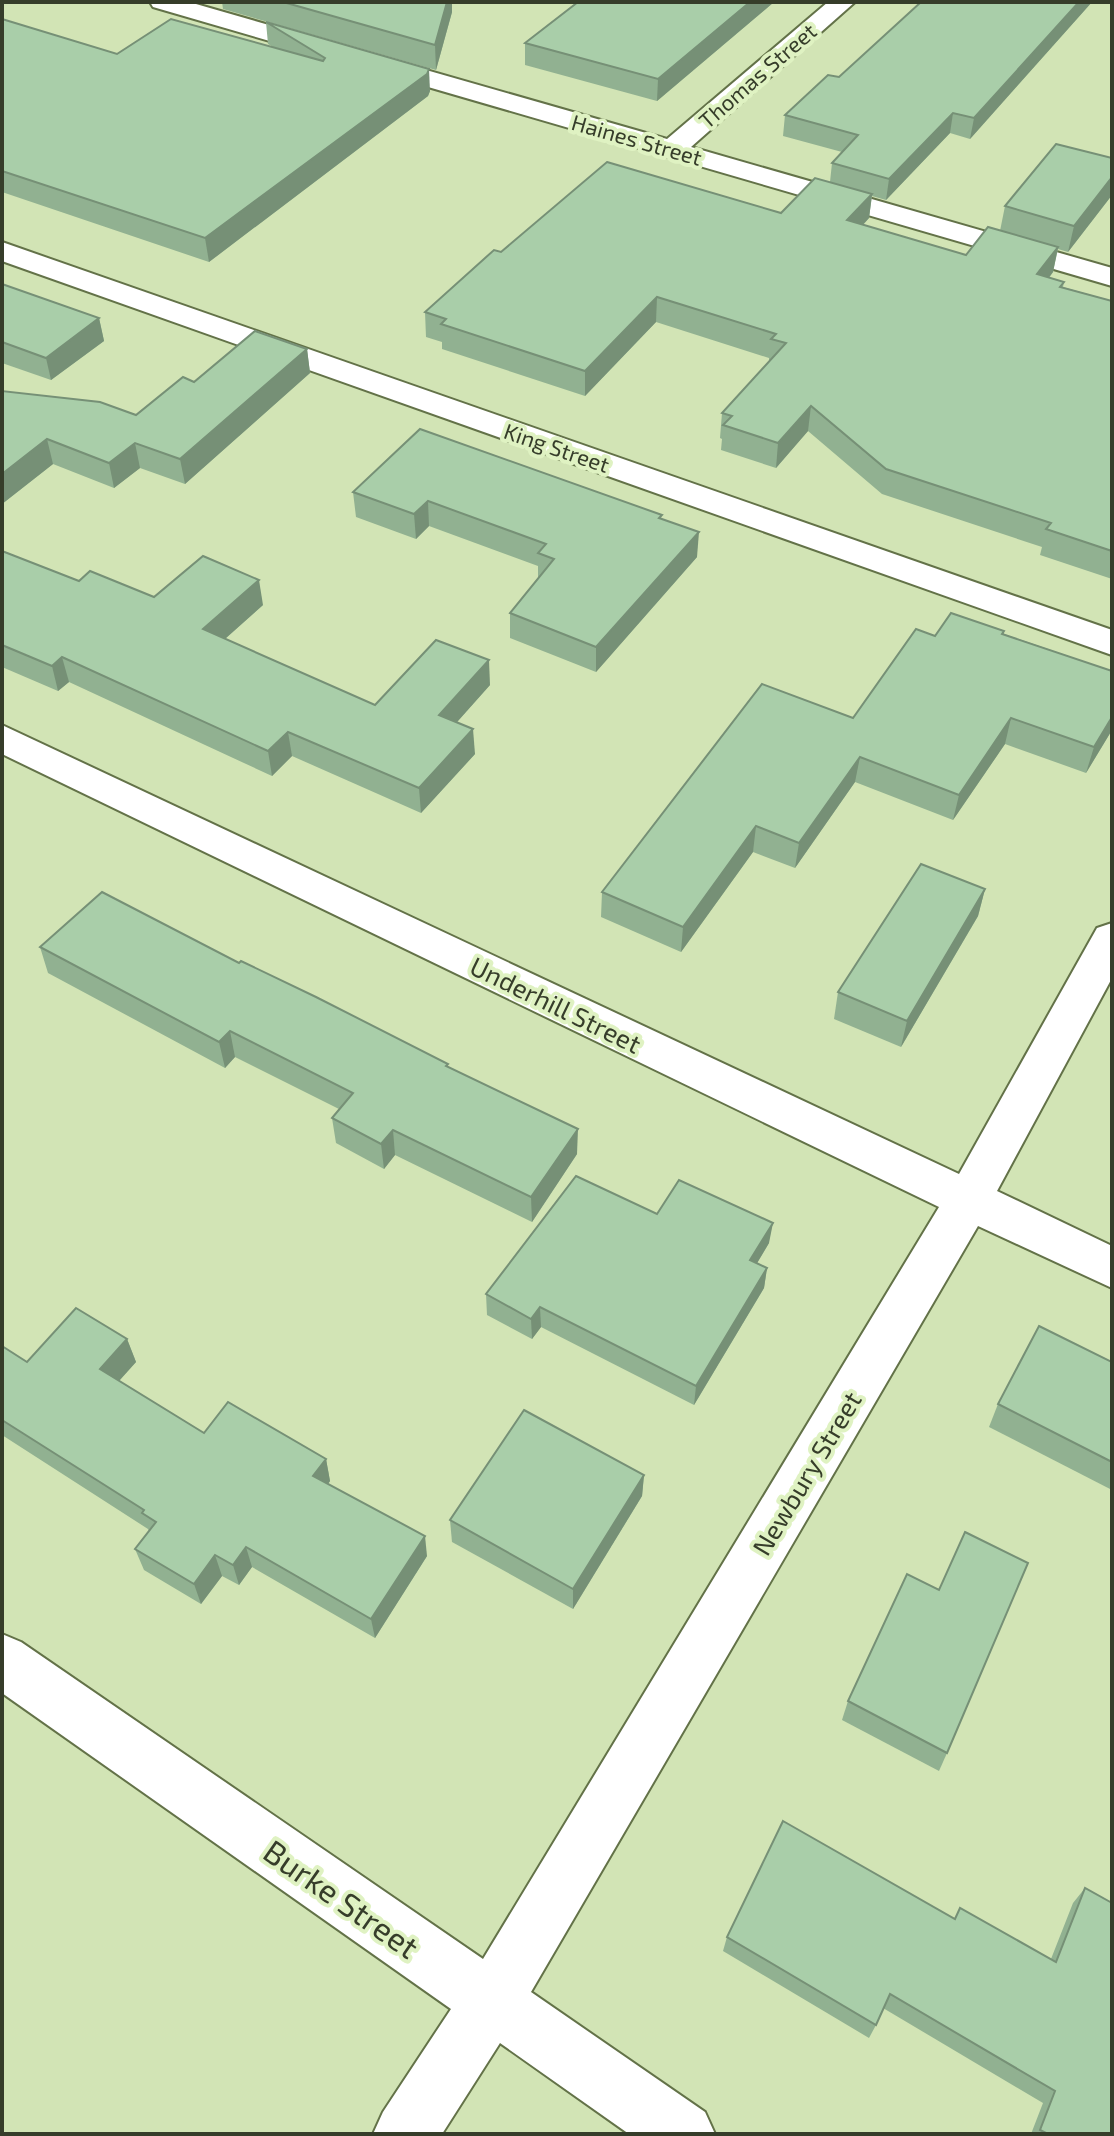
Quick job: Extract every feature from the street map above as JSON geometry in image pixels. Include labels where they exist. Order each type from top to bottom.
[{"type":"street","name":"Haines Street","points":[[162,2],[1112,277]]},
{"type":"street","name":"Thomas Street","points":[[672,149],[843,2]]},
{"type":"street","name":"King Street","points":[[2,251],[1112,643]]},
{"type":"street","name":"Underhill Street","points":[[2,738],[967,1202],[1112,1268]]},
{"type":"street","name":"Newbury Street","points":[[405,2134],[491,2002],[967,1202],[1112,939]]},
{"type":"street","name":"Burke Street","points":[[2,1661],[683,2134]]},
{"type":"building","points":[[283,2],[447,2],[435,45]]},
{"type":"building","points":[[578,2],[750,2],[658,79],[525,43]]},
{"type":"building","points":[[921,2],[1079,2],[974,118],[953,113],[889,179],[832,163],[858,135],[785,115],[828,75],[839,77]]},
{"type":"building","points":[[2,19],[117,54],[171,19],[323,61],[325,58],[266,22],[429,69],[427,74],[205,238],[2,171]]},
{"type":"building","points":[[1056,144],[1112,158],[1112,177],[1074,226],[1005,206]]},
{"type":"building","points":[[607,162],[781,213],[815,178],[872,194],[847,220],[966,255],[988,227],[1058,247],[1037,274],[1064,282],[1060,287],[1112,301],[1112,551],[1046,529],[1051,523],[886,469],[811,406],[778,443],[723,425],[732,416],[722,413],[786,343],[771,339],[776,334],[657,297],[585,371],[441,324],[446,319],[425,312],[494,250],[501,252]]},
{"type":"building","points":[[2,284],[99,318],[46,358],[2,342]]},
{"type":"building","points":[[255,331],[307,349],[180,459],[135,443],[109,463],[47,439],[2,474],[2,391],[100,402],[136,415],[183,377],[194,382]]},
{"type":"building","points":[[420,429],[662,515],[659,518],[699,532],[596,647],[510,613],[554,559],[538,553],[546,544],[428,501],[414,514],[353,492]]},
{"type":"building","points":[[2,551],[79,581],[90,571],[154,597],[203,556],[259,580],[203,629],[375,705],[436,640],[489,660],[439,715],[473,729],[419,788],[288,732],[268,751],[62,657],[52,666],[2,645]]},
{"type":"building","points":[[951,613],[1004,631],[1002,634],[1112,671],[1112,717],[1094,747],[1011,718],[959,795],[860,757],[799,843],[756,826],[683,927],[602,892],[762,684],[853,718],[916,629],[935,636]]},
{"type":"building","points":[[921,864],[985,889],[907,1021],[838,992]]},
{"type":"building","points":[[102,892],[239,963],[241,961],[316,997],[448,1064],[446,1066],[578,1129],[531,1197],[393,1130],[381,1144],[332,1118],[353,1093],[230,1031],[219,1042],[40,947]]},
{"type":"building","points":[[576,1176],[657,1214],[679,1180],[773,1223],[750,1260],[767,1268],[696,1386],[540,1307],[531,1319],[486,1294]]},
{"type":"building","points":[[76,1308],[127,1339],[100,1369],[204,1433],[228,1402],[326,1459],[313,1476],[425,1536],[371,1619],[246,1547],[233,1565],[215,1555],[194,1584],[135,1549],[156,1522],[142,1513],[144,1510],[2,1420],[2,1346],[27,1362]]},
{"type":"building","points":[[1039,1326],[1112,1362],[1112,1462],[998,1404]]},
{"type":"building","points":[[524,1410],[644,1475],[573,1589],[450,1520]]},
{"type":"building","points":[[965,1532],[1028,1563],[947,1753],[848,1701],[907,1574],[939,1590]]},
{"type":"building","points":[[783,1821],[955,1919],[960,1908],[1056,1962],[1085,1888],[1112,1903],[1112,2134],[1048,2134],[1040,2130],[1055,2091],[890,1994],[876,2025],[727,1937]]}]
